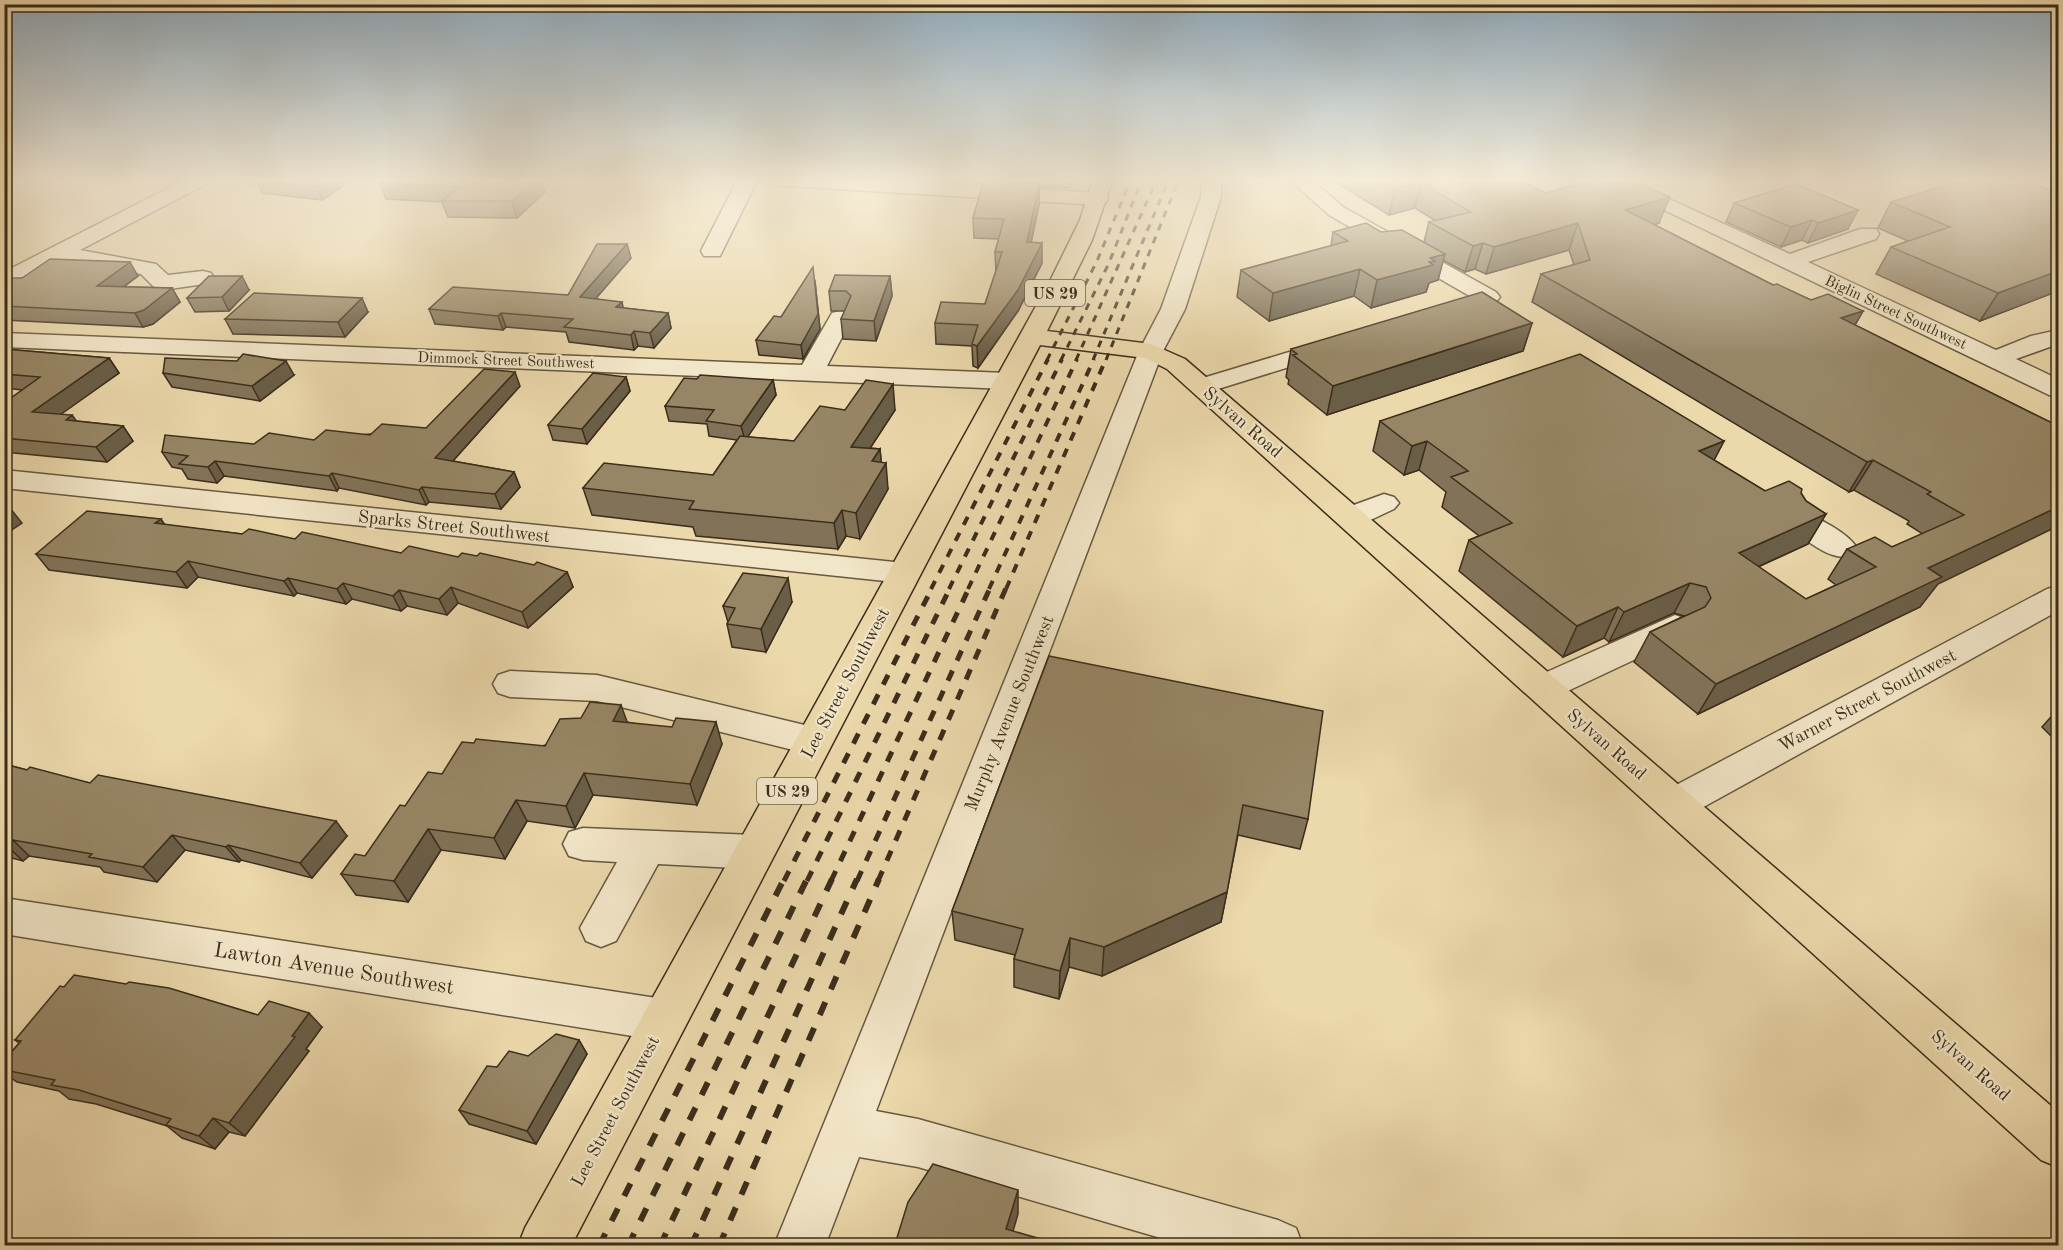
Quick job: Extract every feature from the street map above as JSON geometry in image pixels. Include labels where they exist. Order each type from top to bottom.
[{"type":"main road","name":"Lee Street Southwest","points":[[543,1245],[1032,337],[1082,237]]},
{"type":"main road","points":[[1032,337],[1151,351]]},
{"type":"main road","name":"Sylvan Road","points":[[1151,351],[1176,364],[1202,386],[2058,1143]]},
{"type":"street","points":[[4,281],[88,237]]},
{"type":"street","points":[[712,251],[719,237]]},
{"type":"street","name":"Murphy Avenue Southwest","points":[[799,1245],[1151,351],[1176,301],[1197,237]]},
{"type":"street","points":[[1383,237],[1488,297],[1454,308]]},
{"type":"street","name":"Biglin Street Southwest","points":[[1736,237],[2058,389]]},
{"type":"street","points":[[1788,262],[1858,237]]},
{"type":"street","points":[[60,252],[148,269],[163,283],[203,278]]},
{"type":"street","points":[[811,372],[840,318]]},
{"type":"street","points":[[1995,359],[2040,341],[2058,337]]},
{"type":"street","name":"Dimmock Street Southwest","points":[[4,340],[1007,381]]},
{"type":"street","points":[[1202,386],[1350,340]]},
{"type":"street","name":"Sparks Street Southwest","points":[[4,479],[904,573]]},
{"type":"street","points":[[1351,517],[1384,503]]},
{"type":"street","points":[[1801,522],[1843,549]]},
{"type":"street","name":"Warner Street Southwest","points":[[1675,804],[2058,597]]},
{"type":"street","points":[[2010,623],[2058,624]]},
{"type":"street","points":[[1543,688],[1676,627]]},
{"type":"street","points":[[510,684],[597,688],[813,741]]},
{"type":"street","points":[[583,844],[754,852]]},
{"type":"street","points":[[601,927],[647,847]]},
{"type":"street","name":"Lawton Avenue Southwest","points":[[4,916],[663,1020]]},
{"type":"street","points":[[844,1130],[918,1143],[1278,1245]]},
{"type":"building","points":[[999,237],[1028,237],[1027,242],[1042,243],[1018,290],[977,346],[972,344],[978,325],[935,323],[941,302],[985,304],[1002,252],[995,252]]},
{"type":"building","points":[[1342,237],[1415,237],[1445,254],[1430,258],[1435,261],[1429,262],[1433,265],[1377,280],[1360,269],[1273,293],[1241,270],[1348,241]]},
{"type":"building","points":[[1457,237],[1528,237],[1494,247],[1483,243],[1473,246]]},
{"type":"building","points":[[1583,237],[1679,237],[1773,285],[1777,284],[1811,300],[1828,294],[1863,311],[1841,318],[2054,424],[2058,422],[2058,507],[1928,568],[1942,577],[1716,684],[1650,632],[1705,607],[1711,598],[1706,587],[1690,583],[1624,612],[1618,607],[1577,626],[1469,540],[1512,523],[1451,477],[1468,471],[1427,441],[1412,446],[1380,421],[1580,354],[1724,441],[1699,451],[1765,491],[1789,481],[1802,489],[1801,493],[1806,501],[1826,514],[1739,553],[1806,599],[1876,567],[1847,549],[1875,537],[1892,547],[1964,515],[1927,494],[1931,492],[1873,460],[1867,462],[1541,274],[1590,260]]},
{"type":"building","points":[[1920,237],[2058,237],[2058,271],[1998,293],[1891,247]]},
{"type":"building","points":[[597,244],[627,244],[580,297],[622,302],[616,307],[668,313],[650,333],[634,331],[631,335],[564,327],[573,319],[501,313],[498,316],[429,309],[453,287],[568,295]]},
{"type":"building","points":[[50,259],[130,262],[97,286],[172,288],[144,310],[135,313],[4,306],[4,282],[10,278],[22,278]]},
{"type":"building","points":[[813,267],[818,314],[801,345],[756,340],[774,316],[781,317]]},
{"type":"building","points":[[835,275],[890,276],[874,321],[841,319],[851,296],[846,291],[829,291]]},
{"type":"building","points":[[209,276],[242,276],[222,297],[187,298]]},
{"type":"building","points":[[1482,292],[1532,323],[1333,386],[1293,355],[1297,354],[1291,349]]},
{"type":"building","points":[[254,293],[362,298],[338,322],[225,319]]},
{"type":"building","points":[[4,349],[109,358],[32,412],[72,415],[66,420],[123,426],[96,447],[4,438],[4,403],[40,377],[4,374]]},
{"type":"building","points":[[243,354],[286,361],[252,386],[163,373],[165,358],[237,361]]},
{"type":"building","points":[[484,369],[515,372],[435,458],[514,472],[495,494],[422,487],[419,490],[332,473],[329,476],[215,461],[208,467],[179,464],[188,456],[162,452],[165,435],[254,444],[269,433],[314,440],[326,430],[370,435],[382,424],[426,428]]},
{"type":"building","points":[[593,373],[626,377],[582,429],[548,425]]},
{"type":"building","points":[[700,375],[773,380],[741,426],[706,421],[714,410],[665,406],[684,378],[697,379]]},
{"type":"building","points":[[866,380],[893,384],[851,447],[880,449],[872,461],[886,463],[856,513],[842,510],[834,523],[689,509],[694,501],[583,488],[604,463],[713,475],[740,436],[794,441],[820,406],[845,410]]},
{"type":"building","points":[[87,511],[161,519],[155,523],[242,534],[249,529],[295,539],[302,532],[401,553],[409,546],[458,557],[462,553],[477,556],[480,553],[534,565],[537,562],[567,572],[522,612],[451,587],[439,599],[399,590],[393,596],[343,583],[337,589],[288,578],[284,581],[188,561],[176,572],[36,554]]},
{"type":"building","points":[[743,573],[788,578],[761,629],[727,624],[735,608],[723,606]]},
{"type":"building","points":[[1049,656],[1323,711],[1308,819],[1243,805],[1227,892],[1104,947],[1070,938],[1060,971],[1014,959],[1023,929],[952,911]]},
{"type":"building","points":[[590,702],[621,705],[613,721],[672,727],[676,718],[716,722],[690,784],[584,773],[566,806],[516,800],[494,838],[428,829],[394,881],[341,874],[355,854],[365,856],[400,805],[405,806],[428,772],[442,774],[462,742],[474,743],[476,739],[545,746],[560,719],[581,718]]},
{"type":"building","points":[[4,764],[27,770],[30,767],[90,783],[98,775],[336,821],[300,863],[228,845],[226,847],[172,835],[143,867],[89,857],[92,854],[13,840],[4,846]]},
{"type":"building","points":[[74,975],[126,984],[129,982],[169,988],[258,1015],[269,1001],[309,1013],[292,1036],[295,1037],[229,1123],[213,1118],[199,1136],[166,1125],[171,1119],[79,1090],[51,1085],[55,1080],[4,1070],[4,1061],[21,1041],[15,1040],[60,986],[64,987]]},
{"type":"building","points":[[556,1034],[579,1040],[527,1131],[459,1110],[487,1066],[497,1067],[509,1051],[528,1056]]},
{"type":"building","points":[[933,1164],[1018,1190],[1006,1229],[1062,1245],[888,1245],[890,1241],[896,1241],[908,1202]]},
{"type":"railway","points":[[1047,360],[1107,237]]},
{"type":"railway","points":[[1061,360],[1109,263],[1119,237]]},
{"type":"railway","points":[[1076,360],[1131,237]]},
{"type":"railway","points":[[1093,360],[1145,237]]},
{"type":"railway","points":[[1106,360],[1155,237]]},
{"type":"railway","points":[[931,589],[1048,359]]},
{"type":"railway","points":[[949,589],[1062,359]]},
{"type":"railway","points":[[968,589],[1077,359]]},
{"type":"railway","points":[[989,589],[1094,359]]},
{"type":"railway","points":[[1006,589],[1106,359]]},
{"type":"railway","points":[[784,881],[932,588]]},
{"type":"railway","points":[[807,881],[950,588]]},
{"type":"railway","points":[[831,881],[969,588]]},
{"type":"railway","points":[[857,881],[990,588]]},
{"type":"railway","points":[[878,881],[1006,588]]},
{"type":"railway","points":[[599,1246],[784,879]]},
{"type":"railway","points":[[628,1246],[807,879]]},
{"type":"railway","points":[[660,1246],[832,879]]},
{"type":"railway","points":[[691,1246],[857,879]]},
{"type":"railway","points":[[719,1246],[879,879]]}]
